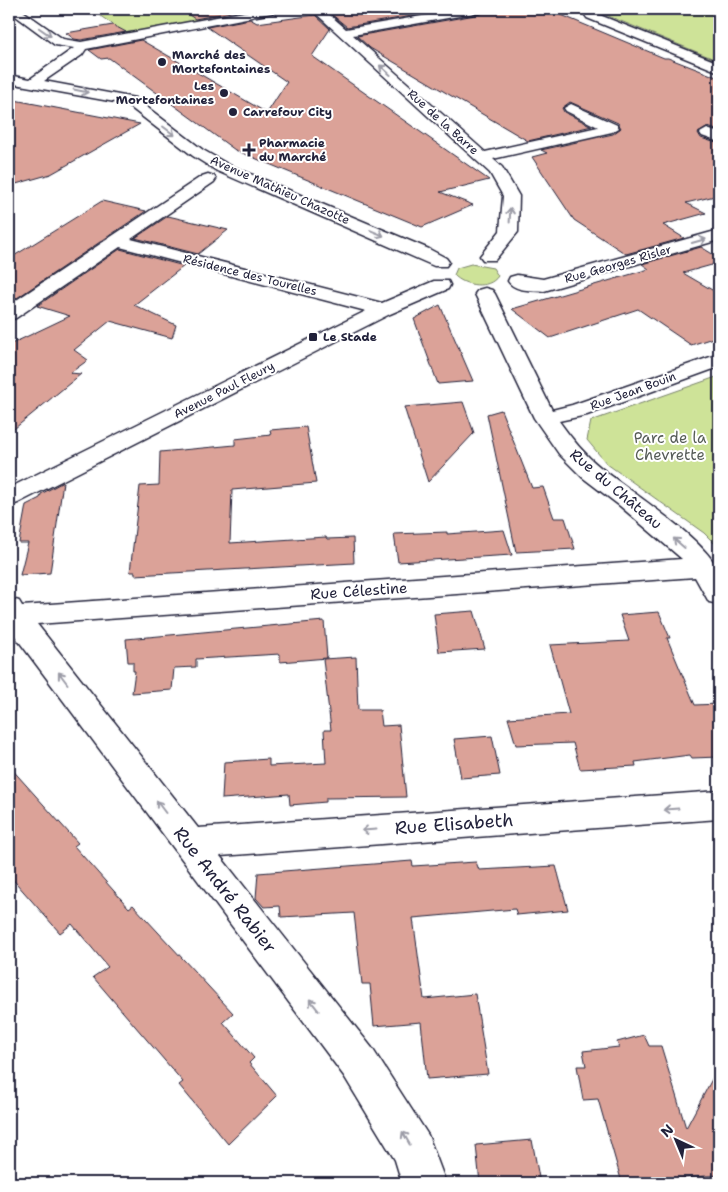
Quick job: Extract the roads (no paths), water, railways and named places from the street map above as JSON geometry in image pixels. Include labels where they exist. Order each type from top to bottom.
[{"type":"street","points":[[13,9],[59,42],[81,46],[277,9]]},
{"type":"street","name":"Rue de la Barre","points":[[317,9],[496,170],[511,196],[509,232],[484,262]]},
{"type":"street","points":[[345,33],[481,9]]},
{"type":"street","points":[[581,9],[591,13],[591,16],[719,68]]},
{"type":"street","points":[[9,79],[34,82],[78,52],[81,46]]},
{"type":"street","name":"Avenue Mathieu Chazotte","points":[[34,82],[130,101],[198,153],[223,168],[423,253],[484,262]]},
{"type":"street","points":[[481,156],[612,128],[571,108]]},
{"type":"street","points":[[9,314],[208,178]]},
{"type":"street","name":"Rue Georges Risler","points":[[484,262],[525,284],[544,285],[719,235]]},
{"type":"street","name":"Résidence des Tourelles","points":[[117,241],[347,298],[383,310]]},
{"type":"street","name":"Avenue Paul Fleury","points":[[9,498],[383,310],[462,291],[505,290],[484,262]]},
{"type":"street","name":"Rue du Château","points":[[484,262],[434,268],[432,274],[434,280],[462,291],[567,449],[692,554],[703,567],[719,594]]},
{"type":"street","name":"Rue Jean Bouin","points":[[545,418],[579,410],[719,360]]},
{"type":"street","name":"Rue Célestine","points":[[12,612],[703,567]]},
{"type":"street","name":"Rue André Rabier","points":[[12,612],[358,1062],[412,1150],[424,1183]]},
{"type":"street","name":"Rue Elisabeth","points":[[189,843],[719,806]]},
{"type":"place","name":"Marché des Mortefontaines","points":[[162,62]]},
{"type":"place","name":"Les Mortefontaines","points":[[224,93]]},
{"type":"place","name":"Carrefour City","points":[[233,112]]},
{"type":"place","name":"Pharmacie du Marché","points":[[249,150]]},
{"type":"place","name":"Le Stade","points":[[313,337]]},
{"type":"park label","name":"Parc de la Chevrette","points":[[670,446]]}]
